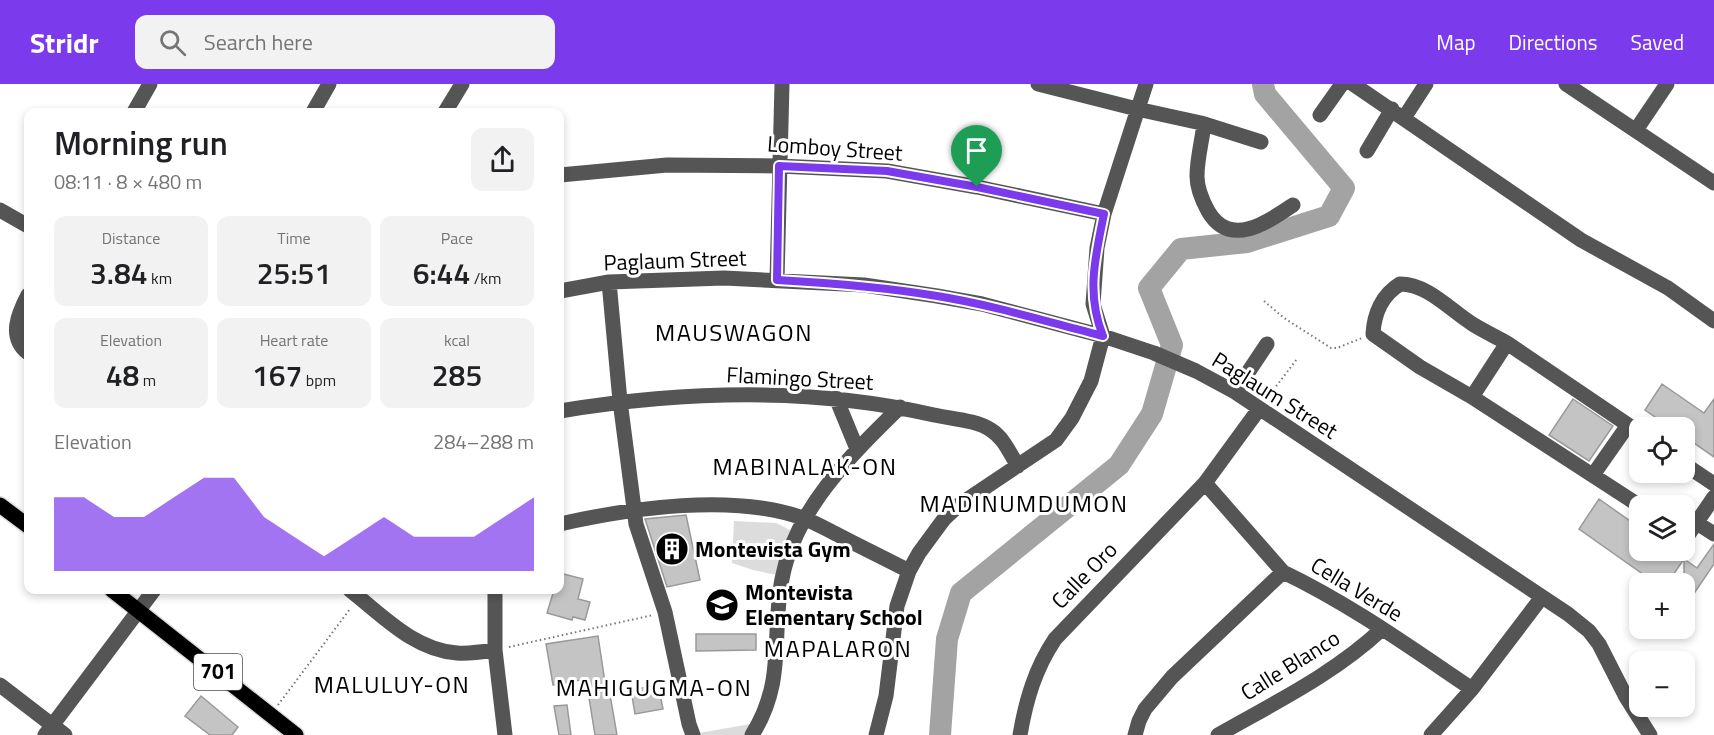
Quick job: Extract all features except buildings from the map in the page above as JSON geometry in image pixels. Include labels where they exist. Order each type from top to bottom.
[{"type":"main road","points":[[0,505],[24,523]]},
{"type":"main road","name":"701","points":[[117,594],[296,735]]},
{"type":"street","points":[[136,108],[150,84]]},
{"type":"street","points":[[315,108],[329,84]]},
{"type":"street","points":[[447,108],[462,84]]},
{"type":"street","points":[[777,280],[782,84]]},
{"type":"street","points":[[1038,84],[1204,124],[1261,142]]},
{"type":"street","points":[[876,735],[886,696],[897,606],[909,571],[919,553],[944,519],[983,488],[1056,440],[1065,430],[1091,381],[1103,336],[1093,303],[1097,248],[1104,214],[1146,84]]},
{"type":"street","points":[[1320,115],[1342,84]]},
{"type":"street","points":[[1367,151],[1398,113],[1426,84]]},
{"type":"street","points":[[1566,84],[1714,183]]},
{"type":"street","points":[[1636,130],[1667,84]]},
{"type":"street","points":[[1358,85],[1581,240],[1668,288],[1714,321]]},
{"type":"street","points":[[1204,124],[1197,178],[1203,202],[1214,220],[1229,229],[1252,228],[1265,224],[1293,205]]},
{"type":"street","name":"Lomboy Street","points":[[564,175],[667,165],[779,166],[887,171],[1104,214]]},
{"type":"street","points":[[0,210],[24,224]]},
{"type":"street","name":"Paglaum Street","points":[[564,290],[609,282],[724,278],[864,285],[982,304],[1103,336],[1154,353],[1196,371],[1235,392],[1568,614],[1589,631],[1599,644],[1626,697],[1650,735]]},
{"type":"street","points":[[609,282],[620,401],[634,512],[638,533],[648,556],[665,612],[693,735]]},
{"type":"street","points":[[1629,426],[1433,296],[1406,284],[1393,288],[1376,316],[1373,334],[1420,367],[1472,397],[1629,499]]},
{"type":"street","points":[[24,304],[16,329],[17,340],[24,348]]},
{"type":"street","points":[[1472,397],[1507,343]]},
{"type":"street","points":[[1235,392],[1267,344]]},
{"type":"street","name":"Flamingo Street","points":[[564,410],[620,401],[709,396],[836,398],[900,407],[989,429],[1002,441],[1018,466]]},
{"type":"street","points":[[836,398],[857,449]]},
{"type":"street","points":[[752,735],[765,713],[773,687],[778,655],[778,616],[782,578],[791,547],[804,519],[857,449],[900,407]]},
{"type":"street","name":"Calle Oro","points":[[1020,735],[1031,685],[1043,657],[1055,639],[1205,483],[1259,409]]},
{"type":"street","points":[[1593,475],[1629,435]]},
{"type":"street","points":[[1695,471],[1714,484]]},
{"type":"street","points":[[1205,483],[1283,572]]},
{"type":"street","points":[[564,523],[591,517],[683,506],[762,507],[804,519],[909,571]]},
{"type":"street","points":[[1695,526],[1711,507]]},
{"type":"street","points":[[1697,523],[1714,534]]},
{"type":"street","name":"Cella Verde","points":[[1135,735],[1145,709],[1172,677],[1283,572],[1308,584],[1382,629],[1472,689]]},
{"type":"street","points":[[0,685],[55,732],[151,594]]},
{"type":"street","points":[[355,594],[402,632],[431,648],[456,653],[495,650]]},
{"type":"street","points":[[495,594],[495,650],[505,735]]},
{"type":"street","points":[[1431,735],[1472,689],[1542,597]]},
{"type":"street","name":"Calle Blanco","points":[[1218,735],[1322,675],[1358,650],[1382,629]]},
{"type":"path","points":[[1264,301],[1284,318],[1331,348],[1337,348],[1373,334]]},
{"type":"path","points":[[1259,409],[1297,358]]},
{"type":"path","points":[[271,714],[353,594]]},
{"type":"path","points":[[495,650],[665,612]]},
{"type":"shaded area","points":[[734,521],[776,523],[792,531],[777,575],[732,563]]},
{"type":"shaded area","points":[[762,722],[754,735],[700,735],[699,733]]},
{"type":"waterway","points":[[940,735],[947,639],[961,593],[1119,465],[1152,414],[1172,345],[1149,288],[1181,249],[1247,242],[1329,216],[1344,188],[1265,94],[1263,84]]},
{"type":"place","name":"Montevista Gym","points":[[672,549]]},
{"type":"place","name":"Montevista Elementary School","points":[[722,605]]},
{"type":"district","name":"MAUSWAGON","points":[[734,333]]},
{"type":"district","name":"MABINALAK-ON","points":[[805,467]]},
{"type":"district","name":"MADINUMDUMON","points":[[1024,504]]},
{"type":"district","name":"MAPALARON","points":[[838,649]]},
{"type":"district","name":"MALULUY-ON","points":[[392,685]]},
{"type":"district","name":"MAHIGUGMA-ON","points":[[654,688]]},
{"type":"route","points":[[779,166],[887,171],[977,187],[1104,214],[1097,248],[1093,303],[1103,336],[982,304],[937,296],[864,285],[777,280],[779,166]]}]
